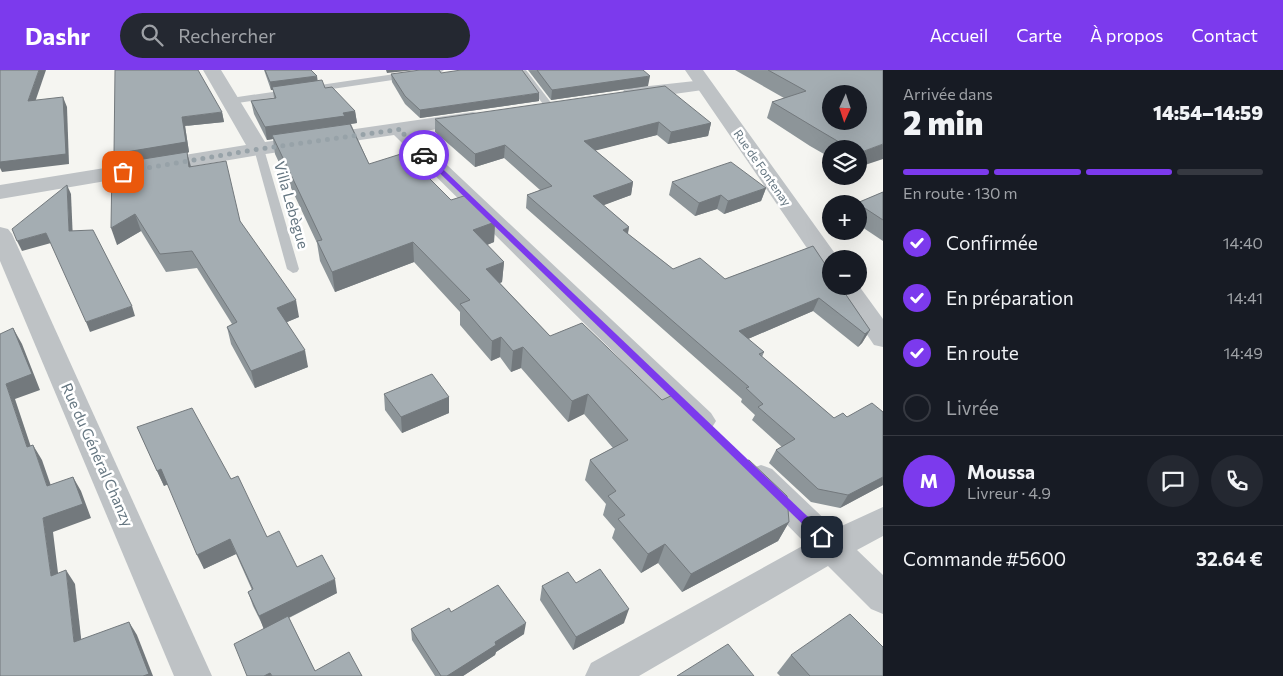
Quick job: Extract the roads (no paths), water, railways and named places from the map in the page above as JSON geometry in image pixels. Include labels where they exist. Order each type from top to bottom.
[{"type":"street","points":[[212,70],[259,149]]},
{"type":"street","points":[[615,96],[699,77]]},
{"type":"street","name":"Rue de Fontenay","points":[[699,77],[822,252]]},
{"type":"street","points":[[0,192],[259,149],[494,114]]},
{"type":"street","points":[[402,129],[405,137],[717,436]]},
{"type":"street","name":"Rue du Général Chanzy","points":[[0,234],[193,676]]},
{"type":"street","points":[[852,295],[883,338]]},
{"type":"street","points":[[746,464],[832,546],[883,598]]},
{"type":"street","points":[[604,676],[832,546],[883,521]]},
{"type":"lane","points":[[230,101],[440,70]]},
{"type":"lane","points":[[521,70],[549,106]]},
{"type":"lane","name":"Villa Lebègue","points":[[259,149],[293,270]]}]
